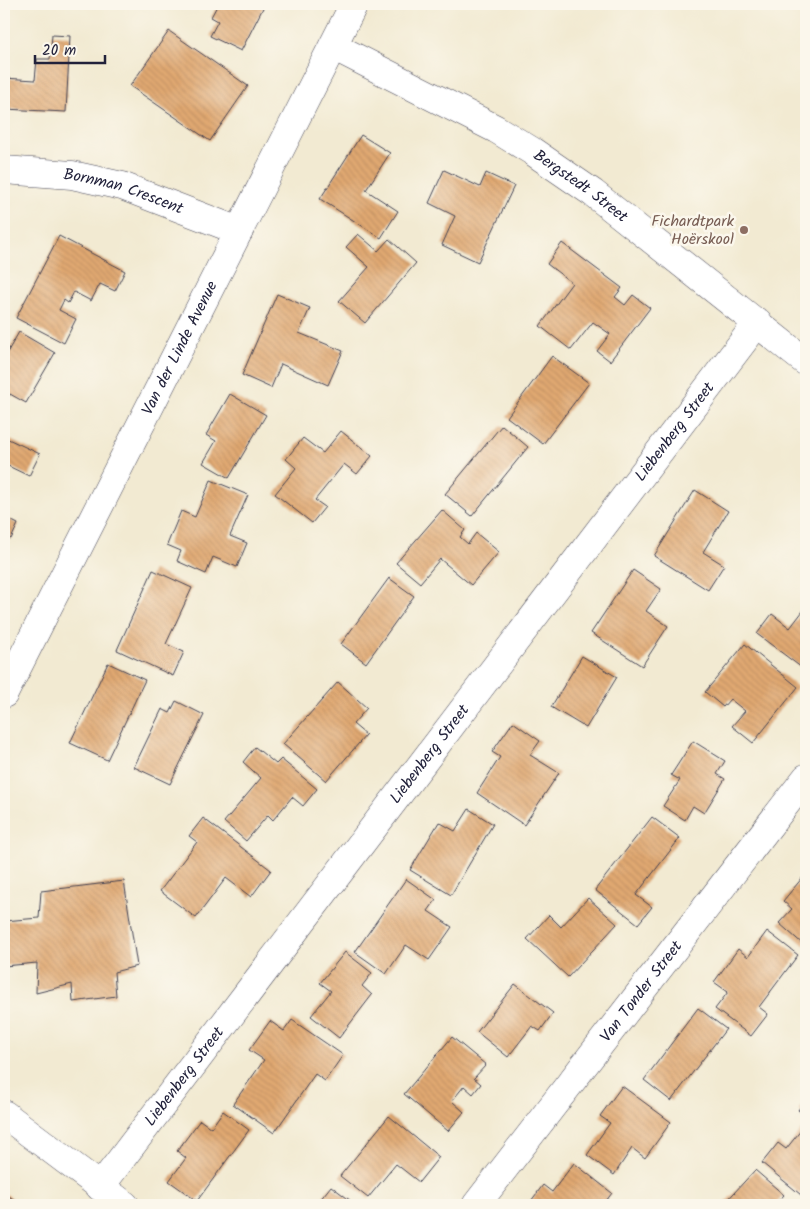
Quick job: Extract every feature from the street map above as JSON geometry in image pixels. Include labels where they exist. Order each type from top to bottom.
[{"type":"street","name":"Van der Linde Avenue","points":[[4,694],[354,4]]},
{"type":"street","name":"Bergstedt Street","points":[[332,46],[496,129],[532,151],[593,193],[758,322],[806,362]]},
{"type":"street","name":"Bornman Crescent","points":[[4,170],[72,175],[122,186],[239,230]]},
{"type":"street","name":"Liebenberg Street","points":[[100,1186],[758,322]]},
{"type":"street","name":"Van Tonder Street","points":[[476,1205],[806,778]]},
{"type":"street","points":[[4,1114],[125,1205]]},
{"type":"building","points":[[218,4],[265,4],[241,51],[210,36],[218,21],[211,17]]},
{"type":"building","points":[[169,31],[248,86],[210,141],[130,86]]},
{"type":"building","points":[[52,35],[70,36],[66,112],[4,109],[4,78],[35,80],[37,59],[50,59]]},
{"type":"building","points":[[361,135],[390,153],[366,190],[398,211],[381,238],[320,199]]},
{"type":"building","points":[[444,170],[480,187],[486,173],[514,186],[478,262],[442,245],[455,216],[429,203]]},
{"type":"building","points":[[358,234],[378,251],[389,239],[416,263],[365,323],[339,301],[369,267],[346,247]]},
{"type":"building","points":[[59,236],[125,271],[115,291],[100,284],[91,301],[74,292],[68,303],[64,300],[59,310],[76,319],[64,343],[16,318]]},
{"type":"building","points":[[562,243],[622,288],[615,297],[625,305],[633,295],[650,308],[610,361],[597,351],[610,334],[593,322],[571,350],[540,326],[572,283],[547,264]]},
{"type":"building","points":[[277,294],[310,308],[299,333],[343,351],[328,385],[281,364],[271,388],[242,375]]},
{"type":"building","points":[[19,332],[55,353],[26,403],[10,394],[4,405],[4,358]]},
{"type":"building","points":[[552,356],[589,383],[543,444],[507,417]]},
{"type":"building","points":[[230,394],[266,415],[229,478],[203,463],[216,441],[206,435]]},
{"type":"building","points":[[502,425],[528,447],[472,516],[445,494]]},
{"type":"building","points":[[341,431],[372,456],[357,474],[344,464],[315,500],[325,507],[312,523],[275,494],[296,468],[286,459],[303,438],[323,453]]},
{"type":"building","points":[[4,437],[40,454],[29,476],[4,464]]},
{"type":"building","points":[[211,480],[248,495],[230,536],[247,543],[237,567],[213,557],[206,574],[177,561],[181,551],[167,545],[181,511],[195,517]]},
{"type":"building","points":[[695,490],[728,511],[703,552],[724,565],[708,590],[654,556]]},
{"type":"building","points":[[442,510],[465,530],[460,537],[468,544],[476,533],[499,552],[471,585],[440,559],[420,583],[396,563]]},
{"type":"building","points":[[4,517],[18,524],[11,539],[4,535]]},
{"type":"building","points":[[153,570],[192,588],[166,644],[184,652],[173,676],[117,650]]},
{"type":"building","points":[[633,570],[661,589],[646,611],[668,626],[642,666],[591,633]]},
{"type":"building","points":[[389,578],[414,596],[366,663],[341,644]]},
{"type":"building","points":[[806,607],[806,671],[757,634],[772,614],[790,628]]},
{"type":"building","points":[[745,644],[798,687],[753,743],[732,726],[745,711],[730,699],[723,707],[705,692]]},
{"type":"building","points":[[582,656],[617,677],[586,728],[551,707]]},
{"type":"building","points":[[108,663],[145,680],[107,760],[70,743]]},
{"type":"building","points":[[338,682],[367,708],[353,724],[366,735],[326,781],[283,744]]},
{"type":"building","points":[[176,701],[204,715],[170,784],[134,767],[162,709],[170,713]]},
{"type":"building","points":[[513,722],[540,741],[530,755],[559,773],[524,825],[477,793],[500,757],[492,752]]},
{"type":"building","points":[[693,741],[725,761],[717,774],[725,779],[704,813],[693,806],[685,820],[663,806],[680,780],[671,775]]},
{"type":"building","points":[[255,747],[276,764],[281,759],[317,789],[303,806],[292,797],[273,820],[268,815],[246,841],[224,822],[261,778],[243,762]]},
{"type":"building","points":[[469,809],[493,824],[451,895],[410,870],[439,822],[455,831]]},
{"type":"building","points":[[652,817],[680,838],[636,895],[652,907],[638,924],[595,890]]},
{"type":"building","points":[[203,818],[271,870],[251,897],[226,878],[196,918],[160,891],[197,842],[189,836]]},
{"type":"building","points":[[803,877],[806,880],[805,946],[779,923],[792,909],[783,901]]},
{"type":"building","points":[[406,879],[436,900],[428,911],[452,927],[429,960],[406,945],[386,974],[355,952]]},
{"type":"building","points":[[124,881],[137,966],[114,972],[116,996],[73,1002],[72,984],[36,993],[37,963],[4,966],[4,921],[39,918],[41,891]]},
{"type":"building","points":[[588,898],[617,924],[568,977],[527,939],[549,915],[561,927]]},
{"type":"building","points":[[767,931],[798,955],[759,1007],[768,1014],[751,1036],[715,1009],[728,992],[714,982],[738,949],[748,957]]},
{"type":"building","points":[[345,952],[372,973],[362,986],[372,995],[339,1038],[311,1016],[331,991],[320,983]]},
{"type":"building","points":[[515,984],[553,1013],[540,1031],[532,1026],[508,1057],[477,1032]]},
{"type":"building","points":[[698,1008],[726,1029],[671,1101],[644,1080]]},
{"type":"building","points":[[292,1020],[343,1055],[325,1081],[315,1074],[274,1133],[233,1104],[264,1060],[249,1050],[270,1021],[284,1031]]},
{"type":"building","points":[[452,1037],[486,1065],[474,1078],[481,1084],[473,1094],[464,1086],[452,1101],[464,1112],[448,1131],[404,1094]]},
{"type":"building","points":[[622,1086],[671,1122],[645,1158],[632,1148],[614,1175],[587,1155],[610,1123],[600,1116]]},
{"type":"building","points":[[806,1100],[806,1116],[798,1110]]},
{"type":"building","points":[[223,1111],[249,1130],[197,1201],[169,1181],[186,1158],[177,1151],[200,1120],[211,1128]]},
{"type":"building","points":[[389,1116],[439,1157],[419,1182],[396,1164],[368,1198],[340,1176]]},
{"type":"building","points":[[806,1124],[806,1199],[762,1163],[778,1143],[786,1149]]},
{"type":"building","points":[[574,1163],[612,1193],[603,1205],[528,1205],[543,1185],[552,1192]]},
{"type":"building","points":[[755,1170],[784,1195],[775,1205],[723,1205]]},
{"type":"building","points":[[331,1186],[355,1204],[316,1205]]},
{"type":"building","points":[[4,1193],[18,1202],[16,1205],[4,1205]]},
{"type":"place","name":"Fichardtpark Hoërskool","points":[[744,230]]}]
